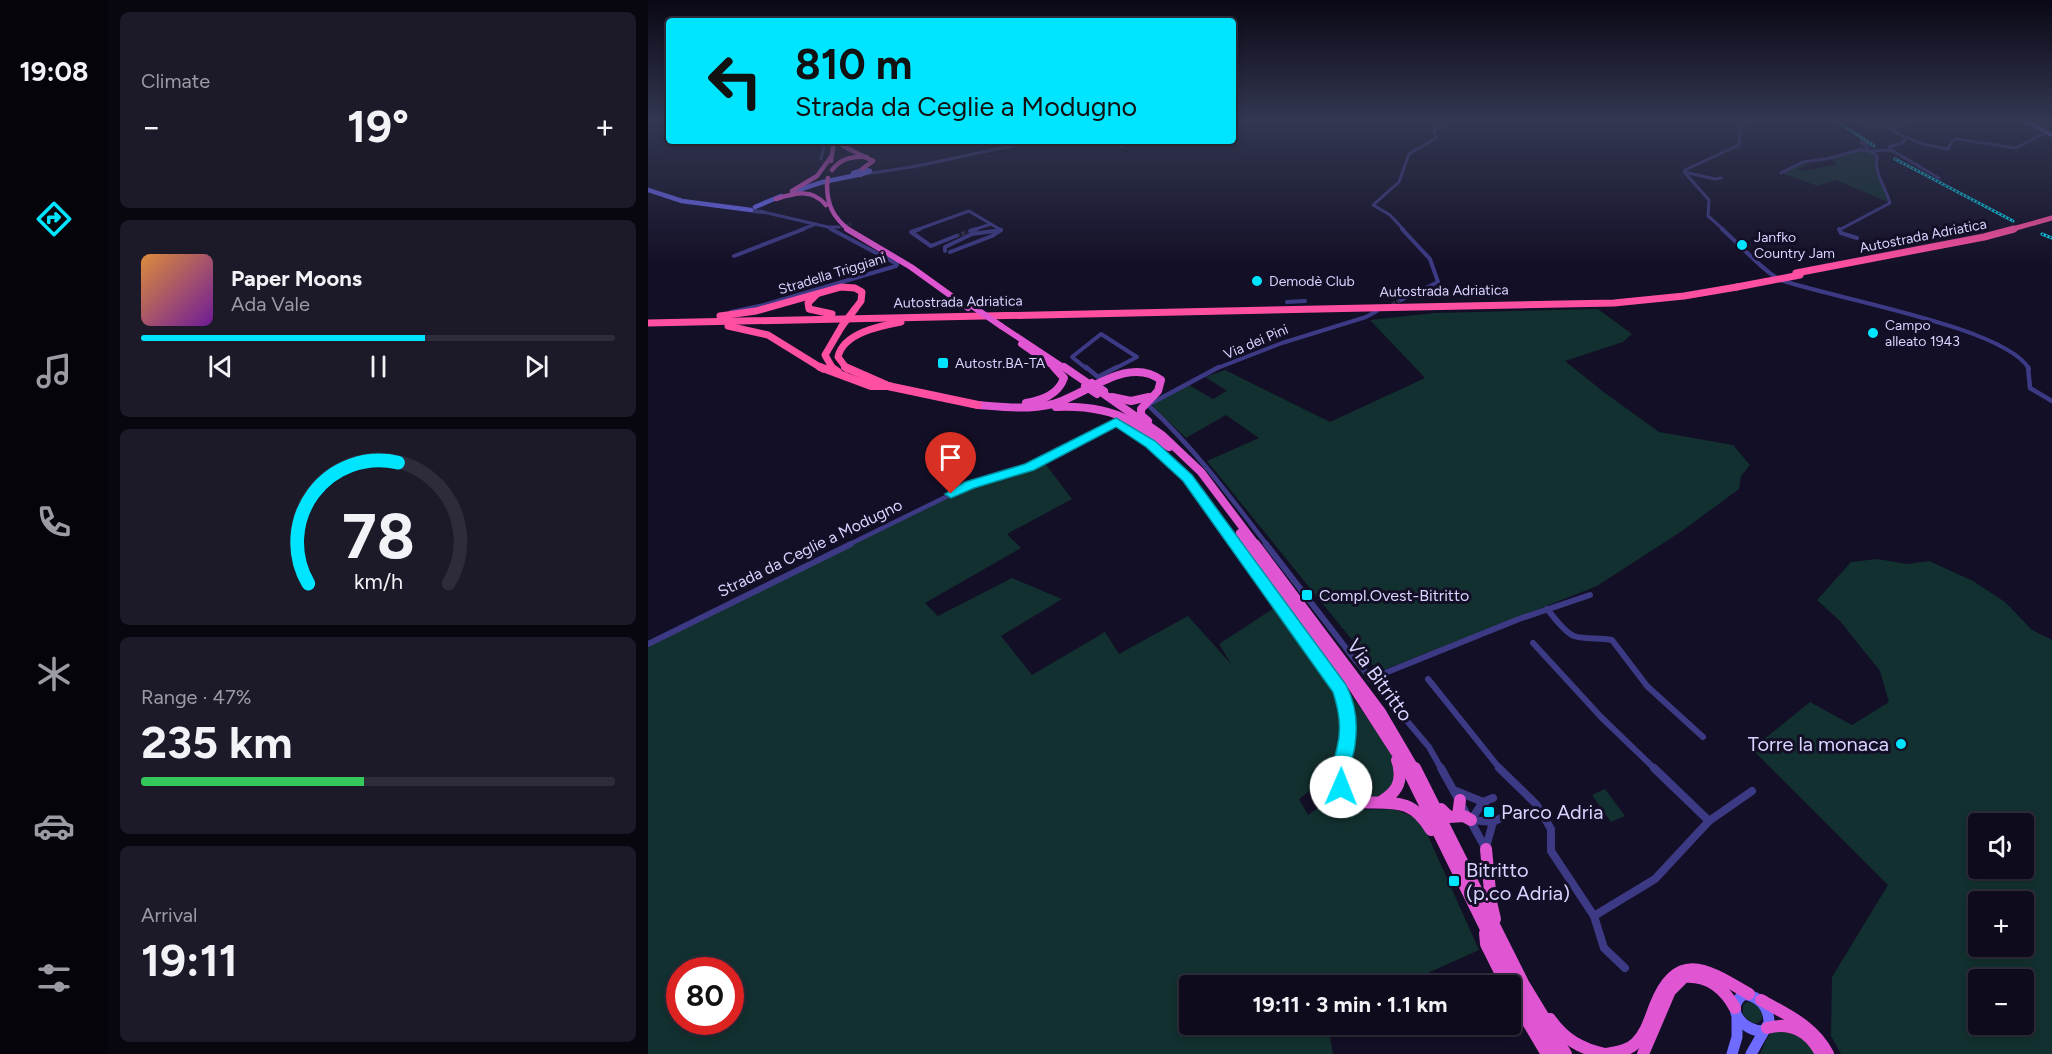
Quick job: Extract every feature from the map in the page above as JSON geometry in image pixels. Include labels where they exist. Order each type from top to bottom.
[{"type":"highway","points":[[790,193],[817,176],[822,169]]},
{"type":"highway","points":[[830,169],[832,205],[848,226],[904,259],[970,307]]},
{"type":"highway","points":[[830,209],[826,197],[832,170]]},
{"type":"highway","points":[[775,199],[798,192],[814,193],[822,198],[839,222],[850,232],[902,261],[999,327],[1089,384]]},
{"type":"highway","name":"Autostrada Adriatica","points":[[648,321],[1614,303],[1684,297],[1991,239],[2052,220]]},
{"type":"highway","name":"Autostrada Adriatica","points":[[648,321],[1614,300],[1683,294],[1736,286]]},
{"type":"highway","points":[[648,321],[748,312],[833,288],[852,287],[860,291],[862,297],[827,347],[825,355],[828,364],[844,374],[978,405],[1016,408],[1050,405],[1076,397],[1121,374],[1134,370],[1153,372],[1161,380],[1161,386],[1142,406],[1142,415],[1177,444],[1192,462]]},
{"type":"highway","points":[[833,288],[811,298],[807,305],[809,309],[828,314],[904,315]]},
{"type":"highway","points":[[889,386],[841,364],[838,355],[850,339],[894,323],[1000,315]]},
{"type":"highway","points":[[648,321],[708,324],[754,330],[776,339],[813,364],[833,374],[871,386],[889,386]]},
{"type":"highway","points":[[993,406],[1037,401],[1056,391],[1065,378],[999,327]]},
{"type":"highway","points":[[1021,344],[1089,384]]},
{"type":"highway","name":"Via Bitritto","points":[[1089,384],[1162,435],[1192,462],[1208,480],[1351,672],[1406,752],[1523,983],[1566,1054]]},
{"type":"highway","points":[[1100,392],[1125,400],[1153,396]]},
{"type":"highway","name":"Via Bitritto","points":[[1100,392],[1169,447],[1208,489],[1354,688],[1406,768],[1505,969],[1554,1054]]},
{"type":"highway","points":[[993,406],[1014,410],[1070,406],[1106,411],[1128,420],[1169,447]]},
{"type":"highway","points":[[1280,604],[1341,690],[1345,701],[1349,717],[1348,733],[1338,777],[1341,787],[1357,802],[1401,803],[1418,811],[1428,822],[1438,843],[1448,851]]},
{"type":"highway","points":[[1354,688],[1401,773],[1398,788],[1379,803]]},
{"type":"highway","points":[[1406,752],[1423,775],[1443,812],[1449,817],[1458,816],[1471,820]]},
{"type":"highway","points":[[1457,795],[1458,816]]},
{"type":"highway","points":[[1485,849],[1492,911],[1519,965],[1523,983],[1536,997],[1553,1024],[1568,1039],[1592,1052],[1606,1054],[1623,1051],[1635,1043],[1644,1032],[1663,986],[1674,973],[1682,969],[1701,970],[1805,1025],[1820,1039],[1828,1054]]},
{"type":"highway","points":[[1484,927],[1486,944],[1502,975]]},
{"type":"highway","points":[[1643,1054],[1670,992],[1683,977],[1692,976],[1709,981],[1725,993],[1736,1012]]},
{"type":"highway","points":[[1521,1010],[1547,1054]]},
{"type":"highway","points":[[1765,1029],[1778,1024],[1788,1024],[1800,1029],[1810,1038],[1821,1054]]},
{"type":"main road","points":[[648,190],[680,201],[739,209],[757,209],[790,193],[868,172]]},
{"type":"main road","points":[[1732,1054],[1737,1037],[1737,999],[1755,997],[1768,1011],[1769,1023],[1751,1054]]},
{"type":"main road","points":[[1736,1012],[1746,1028],[1752,1031],[1765,1029]]},
{"type":"street","points":[[868,172],[893,169]]},
{"type":"street","points":[[1401,300],[1437,281],[1431,259],[1390,215],[1372,205],[1399,182],[1404,169]]},
{"type":"street","points":[[1781,173],[1789,169]]},
{"type":"street","points":[[1857,238],[1841,233],[1838,229],[1890,203],[1886,187],[1875,169]]},
{"type":"street","points":[[1925,169],[1939,177]]},
{"type":"street","points":[[1684,172],[1721,177]]},
{"type":"street","points":[[1684,172],[1708,199],[1706,214],[1772,275],[1784,281],[1970,332],[2002,346],[2026,364],[2030,388],[2052,401]]},
{"type":"street","points":[[757,209],[828,227],[839,227]]},
{"type":"street","points":[[969,211],[1001,230],[946,255],[911,232],[969,211]]},
{"type":"street","points":[[734,256],[816,224]]},
{"type":"street","points":[[967,232],[991,224]]},
{"type":"street","name":"Stradella Triggiani","points":[[731,312],[764,305],[896,266],[897,264],[887,257],[828,227]]},
{"type":"street","points":[[944,252],[945,248],[958,238],[982,231],[1001,230]]},
{"type":"street","points":[[931,246],[956,236]]},
{"type":"street","points":[[773,240],[780,243]]},
{"type":"street","points":[[1287,302],[1305,301]]},
{"type":"street","name":"Via dei Pini","points":[[1370,679],[1203,461],[1183,438],[1148,405],[1186,384],[1289,339],[1366,317],[1377,311]]},
{"type":"street","points":[[1101,334],[1137,357],[1095,376],[1072,357],[1101,334]]},
{"type":"street","name":"Strada da Ceglie a Modugno","points":[[648,644],[970,485],[1029,467],[1116,422],[1150,444],[1188,478],[1280,604]]},
{"type":"street","points":[[1485,849],[1429,747],[1370,679],[1547,609],[1590,595]]},
{"type":"street","points":[[1547,609],[1570,634],[1576,637],[1598,637],[1612,640],[1647,686],[1703,737]]},
{"type":"street","points":[[1533,644],[1601,717],[1709,821]]},
{"type":"street","points":[[1428,679],[1497,766],[1536,804],[1551,829],[1551,851],[1594,916],[1604,948],[1625,968]]},
{"type":"street","points":[[1594,916],[1655,879],[1709,821],[1752,791]]},
{"type":"street","points":[[1457,795],[1483,802],[1494,822],[1485,849]]},
{"type":"street","points":[[1471,820],[1483,802],[1493,798]]},
{"type":"street","points":[[1471,820],[1494,822],[1503,817]]},
{"type":"green space","points":[[1789,169],[1804,171],[1875,169],[1885,187],[1888,202],[1836,180],[1818,186],[1781,173]]},
{"type":"green space","points":[[1598,309],[1632,334],[1623,342],[1565,361],[1659,432],[1733,445],[1750,465],[1741,476],[1739,489],[1682,531],[1597,586],[1378,672],[1207,461],[1259,438],[1226,415],[1186,438],[1153,407],[1154,404],[1189,385],[1213,399],[1227,391],[1205,377],[1225,370],[1330,422],[1425,378],[1370,320],[1434,313]]},
{"type":"green space","points":[[1044,462],[1072,499],[1007,534],[1021,548],[925,603],[938,616],[1012,578],[1062,599],[1001,636],[1032,675],[1105,632],[1119,654],[1188,616],[1232,665],[1219,644],[1276,607],[1335,690],[1346,732],[1341,738],[1331,775],[1299,799],[1308,815],[1338,793],[1361,810],[1394,809],[1421,820],[1479,950],[1423,975],[1179,975],[1179,1035],[1330,1035],[1333,1054],[648,1054],[648,646],[970,486]]},
{"type":"green space","points":[[1877,559],[1907,564],[1929,561],[1973,581],[2005,602],[2032,630],[2052,640],[2052,1054],[1841,1054],[1831,1036],[1832,977],[1888,885],[1752,749],[1810,702],[1852,725],[1889,702],[1880,671],[1840,621],[1817,600],[1851,562]]},
{"type":"green space","points":[[1343,683],[1391,752],[1400,781],[1369,804],[1347,789],[1344,767],[1351,750],[1355,719]]},
{"type":"green space","points":[[1605,789],[1625,816],[1611,822],[1592,795]]},
{"type":"green space","points":[[1747,1002],[1756,1005],[1760,1010],[1762,1019],[1758,1023],[1752,1023],[1743,1015],[1743,1005]]},
{"type":"green space","points":[[1775,1029],[1802,1036],[1818,1054],[1760,1054],[1767,1038]]},
{"type":"tunnel","points":[[841,227],[851,224]]},
{"type":"tunnel","points":[[956,236],[967,232]]},
{"type":"tunnel","points":[[1387,307],[1401,300]]},
{"type":"railway","points":[[1914,169],[2013,221]]},
{"type":"railway","points":[[2042,234],[2052,238]]},
{"type":"place","name":"Janfko Country Jam","points":[[1742,245]]},
{"type":"place","name":"Demodè Club","points":[[1257,281]]},
{"type":"place","name":"Campo alleato 1943","points":[[1873,333]]},
{"type":"place","name":"Autostr.BA-TA","points":[[943,363]]},
{"type":"place","name":"Compl.Ovest-Bitritto","points":[[1307,595]]},
{"type":"place","name":"Torre la monaca","points":[[1901,744]]},
{"type":"place","name":"Parco Adria","points":[[1489,812]]},
{"type":"place","name":"Bitritto (p.co Adria)","points":[[1454,881]]},
{"type":"route","points":[[951,494],[970,485],[1029,467],[1116,422],[1137,434],[1188,478],[1341,690],[1349,717],[1346,748],[1338,777],[1341,787]]}]
